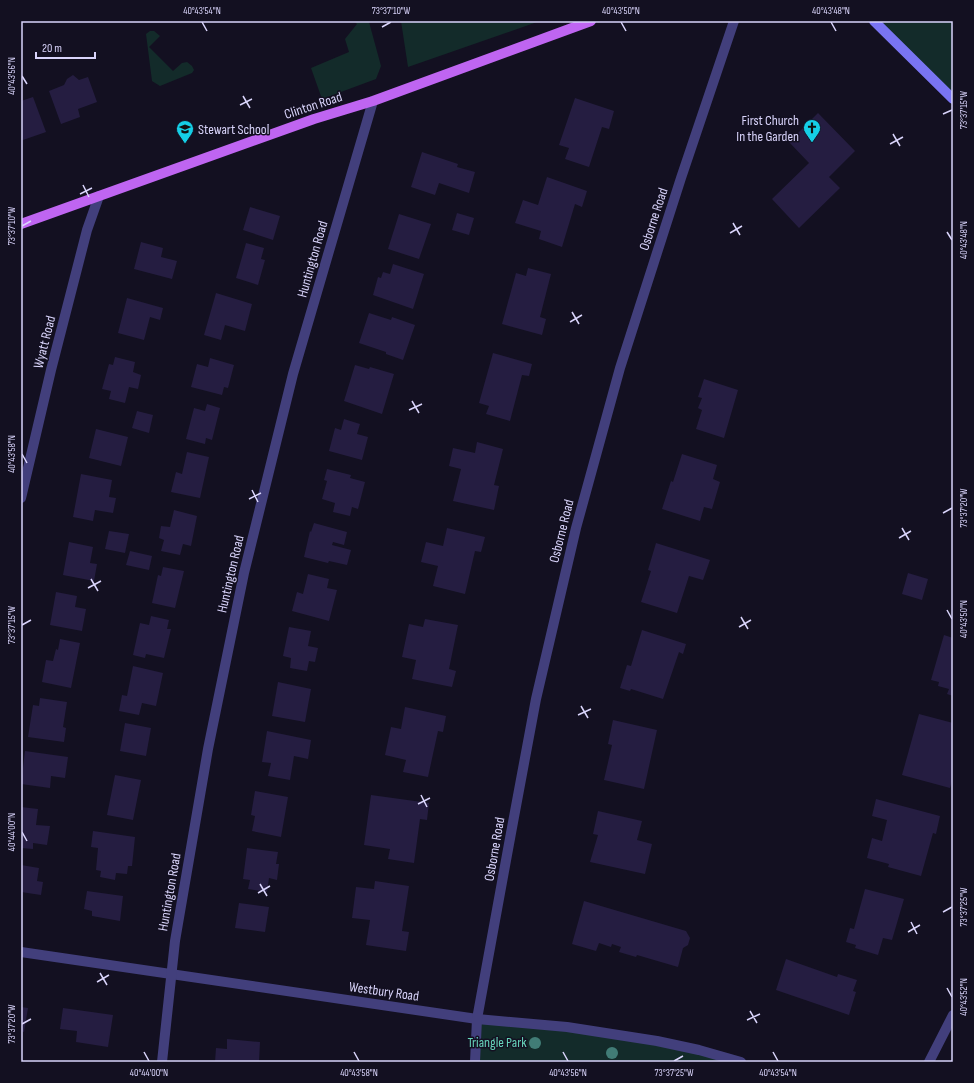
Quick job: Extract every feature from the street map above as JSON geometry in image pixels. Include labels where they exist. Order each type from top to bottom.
[{"type":"main road","name":"Clinton Road","points":[[21,224],[314,119],[373,101],[591,21]]},
{"type":"main road","points":[[874,21],[953,99]]},
{"type":"street","name":"Osborne Road","points":[[475,1062],[477,1019],[536,699],[576,528],[620,368],[680,178],[734,21]]},
{"type":"street","name":"Huntington Road","points":[[162,1062],[175,941],[208,749],[244,573],[293,374],[373,101]]},
{"type":"street","name":"Wyatt Road","points":[[21,498],[79,260],[87,230],[99,196]]},
{"type":"street","name":"Westbury Road","points":[[21,952],[477,1019],[566,1027],[657,1041],[699,1050],[741,1062]]},
{"type":"street","points":[[929,1062],[953,1015]]},
{"type":"green space","points":[[354,21],[369,22],[381,66],[376,79],[322,99],[311,68],[349,52],[345,39],[357,24]]},
{"type":"green space","points":[[401,21],[540,21],[408,67]]},
{"type":"green space","points":[[874,21],[953,21],[953,99]]},
{"type":"green space","points":[[150,31],[154,31],[160,36],[149,47],[173,71],[182,63],[187,62],[194,70],[192,73],[160,86],[152,81],[146,34]]},
{"type":"green space","name":"Triangle Park","points":[[477,1019],[567,1027],[741,1062],[475,1062]]},
{"type":"building","points":[[73,75],[79,80],[88,77],[97,102],[78,109],[80,117],[61,124],[49,91],[64,85],[67,79]]},
{"type":"building","points":[[33,97],[46,132],[23,140],[21,134],[21,101]]},
{"type":"building","points":[[575,98],[614,111],[609,129],[602,127],[589,167],[565,159],[569,148],[559,145]]},
{"type":"building","points":[[818,113],[855,151],[829,177],[840,188],[799,228],[772,199],[809,163],[789,142]]},
{"type":"building","points":[[422,152],[458,164],[457,167],[475,172],[469,193],[439,183],[435,195],[411,187]]},
{"type":"building","points":[[547,177],[587,191],[582,207],[575,204],[562,247],[539,239],[541,231],[515,223],[523,200],[538,205]]},
{"type":"building","points":[[250,207],[280,216],[273,240],[243,230]]},
{"type":"building","points":[[457,213],[474,218],[469,235],[452,230]]},
{"type":"building","points":[[399,214],[431,224],[419,259],[388,249]]},
{"type":"building","points":[[141,242],[163,248],[161,257],[177,261],[172,279],[134,269]]},
{"type":"building","points":[[246,243],[264,248],[261,259],[265,260],[258,285],[236,278]]},
{"type":"building","points":[[393,264],[424,274],[413,309],[373,295],[378,277],[381,278],[383,272],[390,274]]},
{"type":"building","points":[[528,268],[551,274],[540,317],[546,319],[542,335],[502,324],[516,273],[526,276]]},
{"type":"building","points":[[216,293],[252,304],[245,331],[225,325],[221,340],[204,335]]},
{"type":"building","points":[[127,298],[163,308],[160,320],[150,317],[144,340],[118,333]]},
{"type":"building","points":[[369,313],[391,320],[392,317],[415,325],[403,360],[386,354],[386,352],[359,343]]},
{"type":"building","points":[[493,353],[532,364],[529,376],[522,375],[510,421],[486,414],[489,406],[479,403]]},
{"type":"building","points":[[115,357],[135,362],[133,372],[141,375],[138,389],[129,387],[125,403],[109,399],[111,391],[102,389],[109,364],[113,365]]},
{"type":"building","points":[[210,358],[234,365],[228,388],[224,387],[222,395],[191,387],[197,364],[208,367]]},
{"type":"building","points":[[355,365],[369,369],[370,367],[394,374],[382,414],[344,401]]},
{"type":"building","points":[[704,379],[738,390],[724,438],[696,429],[702,410],[698,408],[702,398],[698,397]]},
{"type":"building","points":[[207,404],[220,408],[212,440],[206,438],[205,444],[186,439],[194,408],[205,411]]},
{"type":"building","points":[[137,411],[153,415],[149,433],[132,428]]},
{"type":"building","points":[[344,419],[360,424],[357,434],[368,437],[362,460],[329,451],[335,428],[341,430]]},
{"type":"building","points":[[96,429],[128,437],[121,466],[89,458]]},
{"type":"building","points":[[477,442],[503,449],[494,485],[499,486],[494,510],[453,501],[461,469],[449,466],[453,448],[475,453]]},
{"type":"building","points":[[187,452],[209,457],[200,498],[171,492],[176,472],[182,474]]},
{"type":"building","points":[[682,454],[717,465],[713,479],[720,482],[712,509],[704,507],[700,521],[662,509]]},
{"type":"building","points":[[327,469],[351,475],[350,478],[365,482],[358,509],[352,507],[350,516],[333,512],[335,503],[322,499],[327,481],[324,480]]},
{"type":"building","points":[[81,474],[112,480],[109,497],[116,498],[113,513],[95,510],[93,521],[73,517]]},
{"type":"building","points":[[174,510],[197,516],[191,546],[183,544],[180,555],[161,551],[164,540],[159,538],[161,526],[170,527]]},
{"type":"building","points":[[314,523],[347,532],[344,545],[333,542],[332,545],[351,550],[347,565],[329,561],[328,563],[304,557],[310,531],[311,532]]},
{"type":"building","points":[[447,528],[485,537],[481,552],[475,551],[465,594],[433,586],[438,566],[421,562],[426,542],[443,546]]},
{"type":"building","points":[[109,531],[129,534],[125,553],[105,549]]},
{"type":"building","points":[[69,542],[93,547],[90,563],[97,564],[94,581],[63,575]]},
{"type":"building","points":[[656,543],[710,560],[703,580],[689,576],[677,613],[641,602],[651,571],[648,570]]},
{"type":"building","points":[[130,551],[152,556],[149,570],[126,565]]},
{"type":"building","points":[[163,567],[184,571],[175,608],[152,603],[158,575],[161,576]]},
{"type":"building","points":[[908,573],[928,579],[922,600],[902,594]]},
{"type":"building","points":[[308,574],[329,579],[327,588],[337,590],[329,621],[292,611],[297,592],[303,594]]},
{"type":"building","points":[[56,592],[77,596],[75,607],[86,609],[82,631],[50,625]]},
{"type":"building","points":[[151,616],[169,620],[167,629],[171,629],[164,658],[146,654],[145,658],[133,655],[140,623],[149,625]]},
{"type":"building","points":[[425,619],[458,625],[449,669],[456,671],[452,687],[412,679],[416,660],[402,657],[409,624],[423,627]]},
{"type":"building","points":[[289,627],[311,631],[308,646],[318,648],[315,662],[309,661],[307,671],[290,668],[291,658],[283,656]]},
{"type":"building","points":[[642,630],[686,644],[683,654],[679,652],[663,699],[631,689],[630,691],[620,688],[627,665],[631,666]]},
{"type":"building","points":[[944,635],[953,638],[953,696],[947,694],[949,689],[938,686],[939,682],[931,680]]},
{"type":"building","points":[[60,639],[80,643],[71,688],[42,682],[46,660],[53,661],[56,649],[58,650]]},
{"type":"building","points":[[133,666],[163,673],[156,706],[142,703],[139,715],[119,711],[122,695],[127,696]]},
{"type":"building","points":[[278,682],[311,689],[305,722],[272,716]]},
{"type":"building","points":[[40,698],[67,702],[63,727],[66,728],[64,742],[28,737],[33,705],[39,706]]},
{"type":"building","points":[[405,707],[446,716],[443,732],[438,731],[428,777],[403,772],[406,760],[385,755],[391,727],[401,729]]},
{"type":"building","points":[[919,714],[953,723],[953,778],[950,788],[902,775]]},
{"type":"building","points":[[613,720],[657,730],[644,789],[604,780],[612,745],[608,744]]},
{"type":"building","points":[[125,723],[151,728],[146,756],[120,751]]},
{"type":"building","points":[[267,731],[311,740],[308,759],[294,756],[290,780],[268,776],[271,763],[262,762]]},
{"type":"building","points":[[25,751],[68,757],[65,778],[51,776],[50,788],[21,784]]},
{"type":"building","points":[[115,775],[141,780],[133,820],[107,815]]},
{"type":"building","points":[[255,791],[288,797],[281,837],[252,831],[255,816],[251,815]]},
{"type":"building","points":[[371,795],[429,803],[427,820],[420,819],[414,863],[388,859],[390,849],[364,845]]},
{"type":"building","points":[[876,799],[940,816],[936,834],[933,833],[921,876],[888,867],[889,864],[867,858],[872,838],[882,841],[887,820],[872,816]]},
{"type":"building","points":[[21,807],[38,809],[36,825],[50,826],[47,845],[33,843],[33,849],[21,848]]},
{"type":"building","points":[[598,811],[642,821],[637,840],[652,844],[645,874],[590,862],[598,835],[593,834]]},
{"type":"building","points":[[93,831],[135,837],[132,866],[128,866],[127,874],[116,873],[115,880],[100,877],[101,871],[96,870],[98,848],[91,847]]},
{"type":"building","points":[[247,848],[278,852],[276,864],[279,864],[277,880],[269,878],[267,892],[248,889],[250,880],[243,879]]},
{"type":"building","points":[[21,865],[39,868],[37,881],[43,882],[41,895],[21,892]]},
{"type":"building","points":[[375,881],[409,886],[402,931],[409,932],[406,951],[366,945],[370,920],[352,918],[356,887],[374,889]]},
{"type":"building","points":[[865,889],[904,899],[892,940],[883,938],[878,955],[855,948],[856,945],[846,942],[850,928],[854,929]]},
{"type":"building","points":[[87,891],[123,896],[120,921],[92,916],[92,911],[84,909]]},
{"type":"building","points":[[584,901],[686,931],[690,938],[688,945],[683,948],[678,967],[637,955],[636,957],[619,952],[621,947],[612,944],[611,947],[599,943],[596,951],[572,944]]},
{"type":"building","points":[[239,903],[269,907],[265,932],[235,928]]},
{"type":"building","points":[[786,959],[837,977],[838,974],[857,980],[853,991],[856,992],[849,1015],[776,990]]},
{"type":"building","points":[[21,1007],[28,1008],[24,1032],[21,1031]]},
{"type":"building","points":[[63,1008],[113,1015],[108,1047],[76,1042],[77,1031],[60,1029]]},
{"type":"building","points":[[227,1039],[260,1042],[259,1062],[215,1062],[216,1048],[227,1049]]},
{"type":"place","name":"First Church In the Garden","points":[[812,143]]},
{"type":"place","name":"Stewart School","points":[[185,144]]}]
